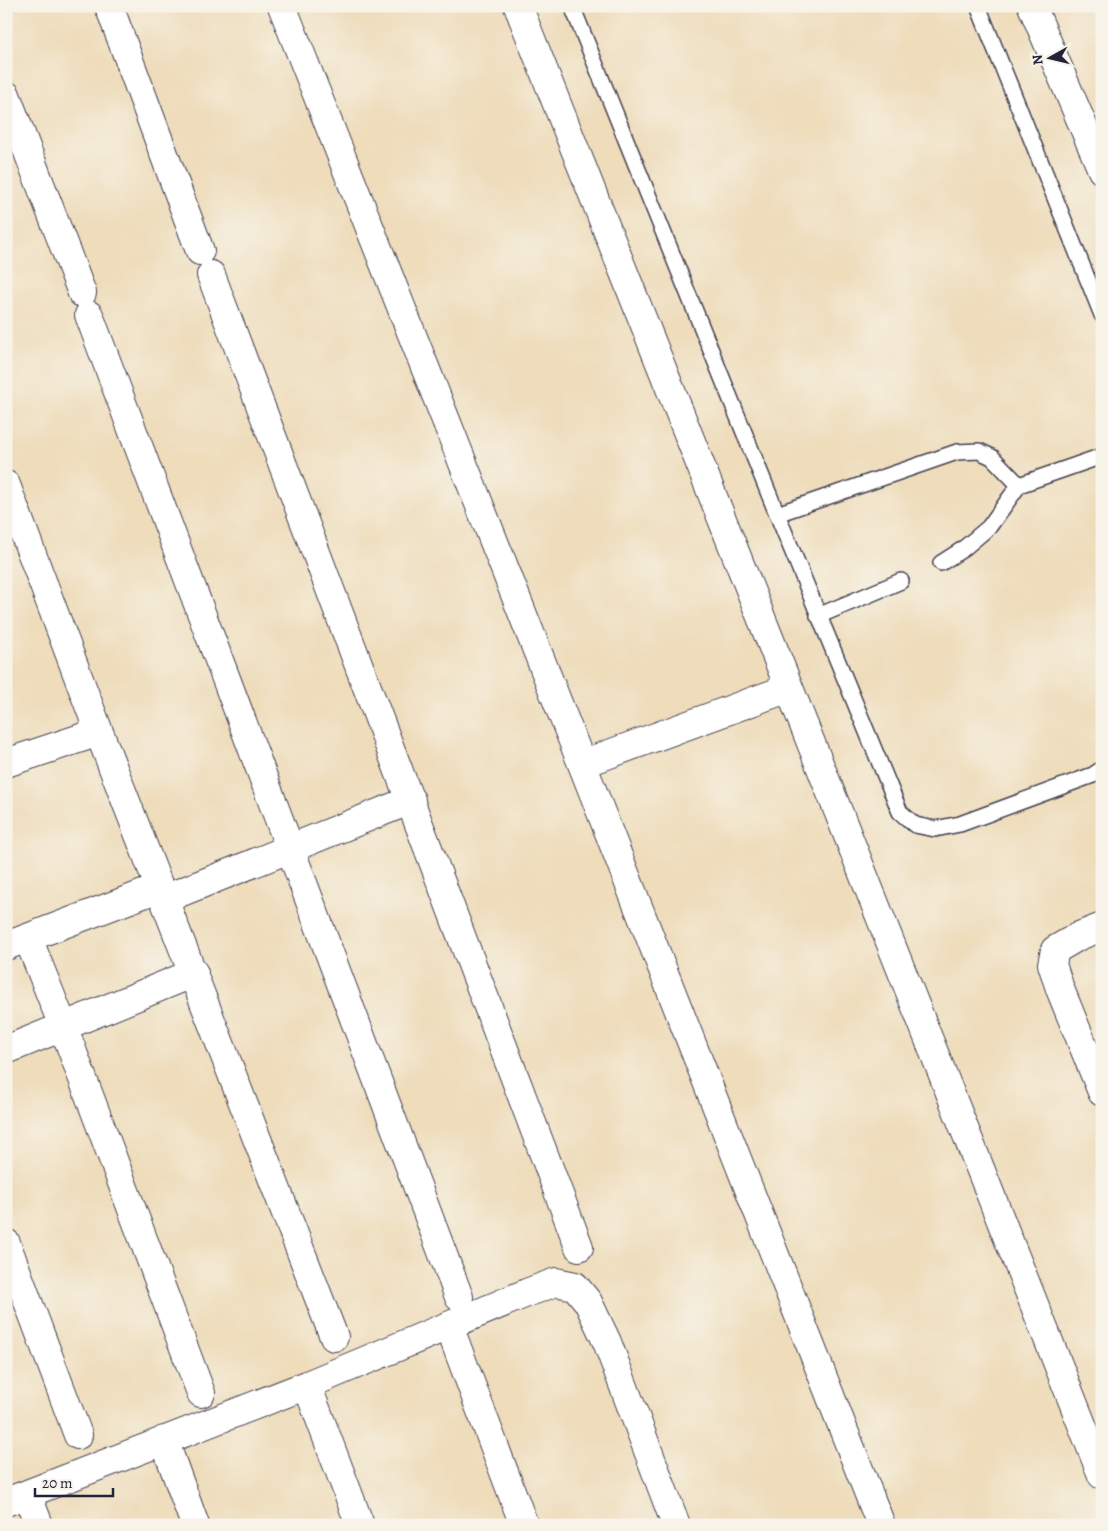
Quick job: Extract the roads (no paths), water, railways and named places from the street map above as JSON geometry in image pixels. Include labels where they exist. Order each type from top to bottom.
[{"type":"street","points":[[109,6],[579,1247]]},
{"type":"street","points":[[282,6],[881,1525]]},
{"type":"street","points":[[518,6],[1102,1475]]},
{"type":"street","points":[[1032,6],[1102,170]]},
{"type":"street","points":[[6,95],[459,1297]]},
{"type":"street","points":[[6,484],[99,732],[334,1338]]},
{"type":"street","points":[[582,764],[788,688]]},
{"type":"street","points":[[6,764],[99,732]]},
{"type":"street","points":[[201,1393],[64,1026],[17,942],[290,848],[411,800]]},
{"type":"street","points":[[1102,927],[1078,936],[1055,950],[1052,964],[1060,989],[1102,1092]]},
{"type":"street","points":[[6,1050],[194,973]]},
{"type":"street","points":[[6,1243],[78,1435]]},
{"type":"street","points":[[39,1525],[17,1498],[307,1384],[556,1282],[575,1286],[588,1302],[607,1342],[676,1525]]},
{"type":"street","points":[[448,1326],[524,1525]]},
{"type":"street","points":[[307,1384],[360,1525]]},
{"type":"street","points":[[164,1440],[194,1525]]},
{"type":"lane","points":[[572,6],[818,616],[900,812],[915,825],[935,829],[960,824],[1102,770]]},
{"type":"lane","points":[[978,6],[1102,315]]},
{"type":"lane","points":[[777,514],[957,452],[979,451],[992,457],[1019,485]]},
{"type":"lane","points":[[941,563],[963,549],[989,527],[1019,485],[1102,456]]},
{"type":"lane","points":[[818,616],[902,581]]}]
